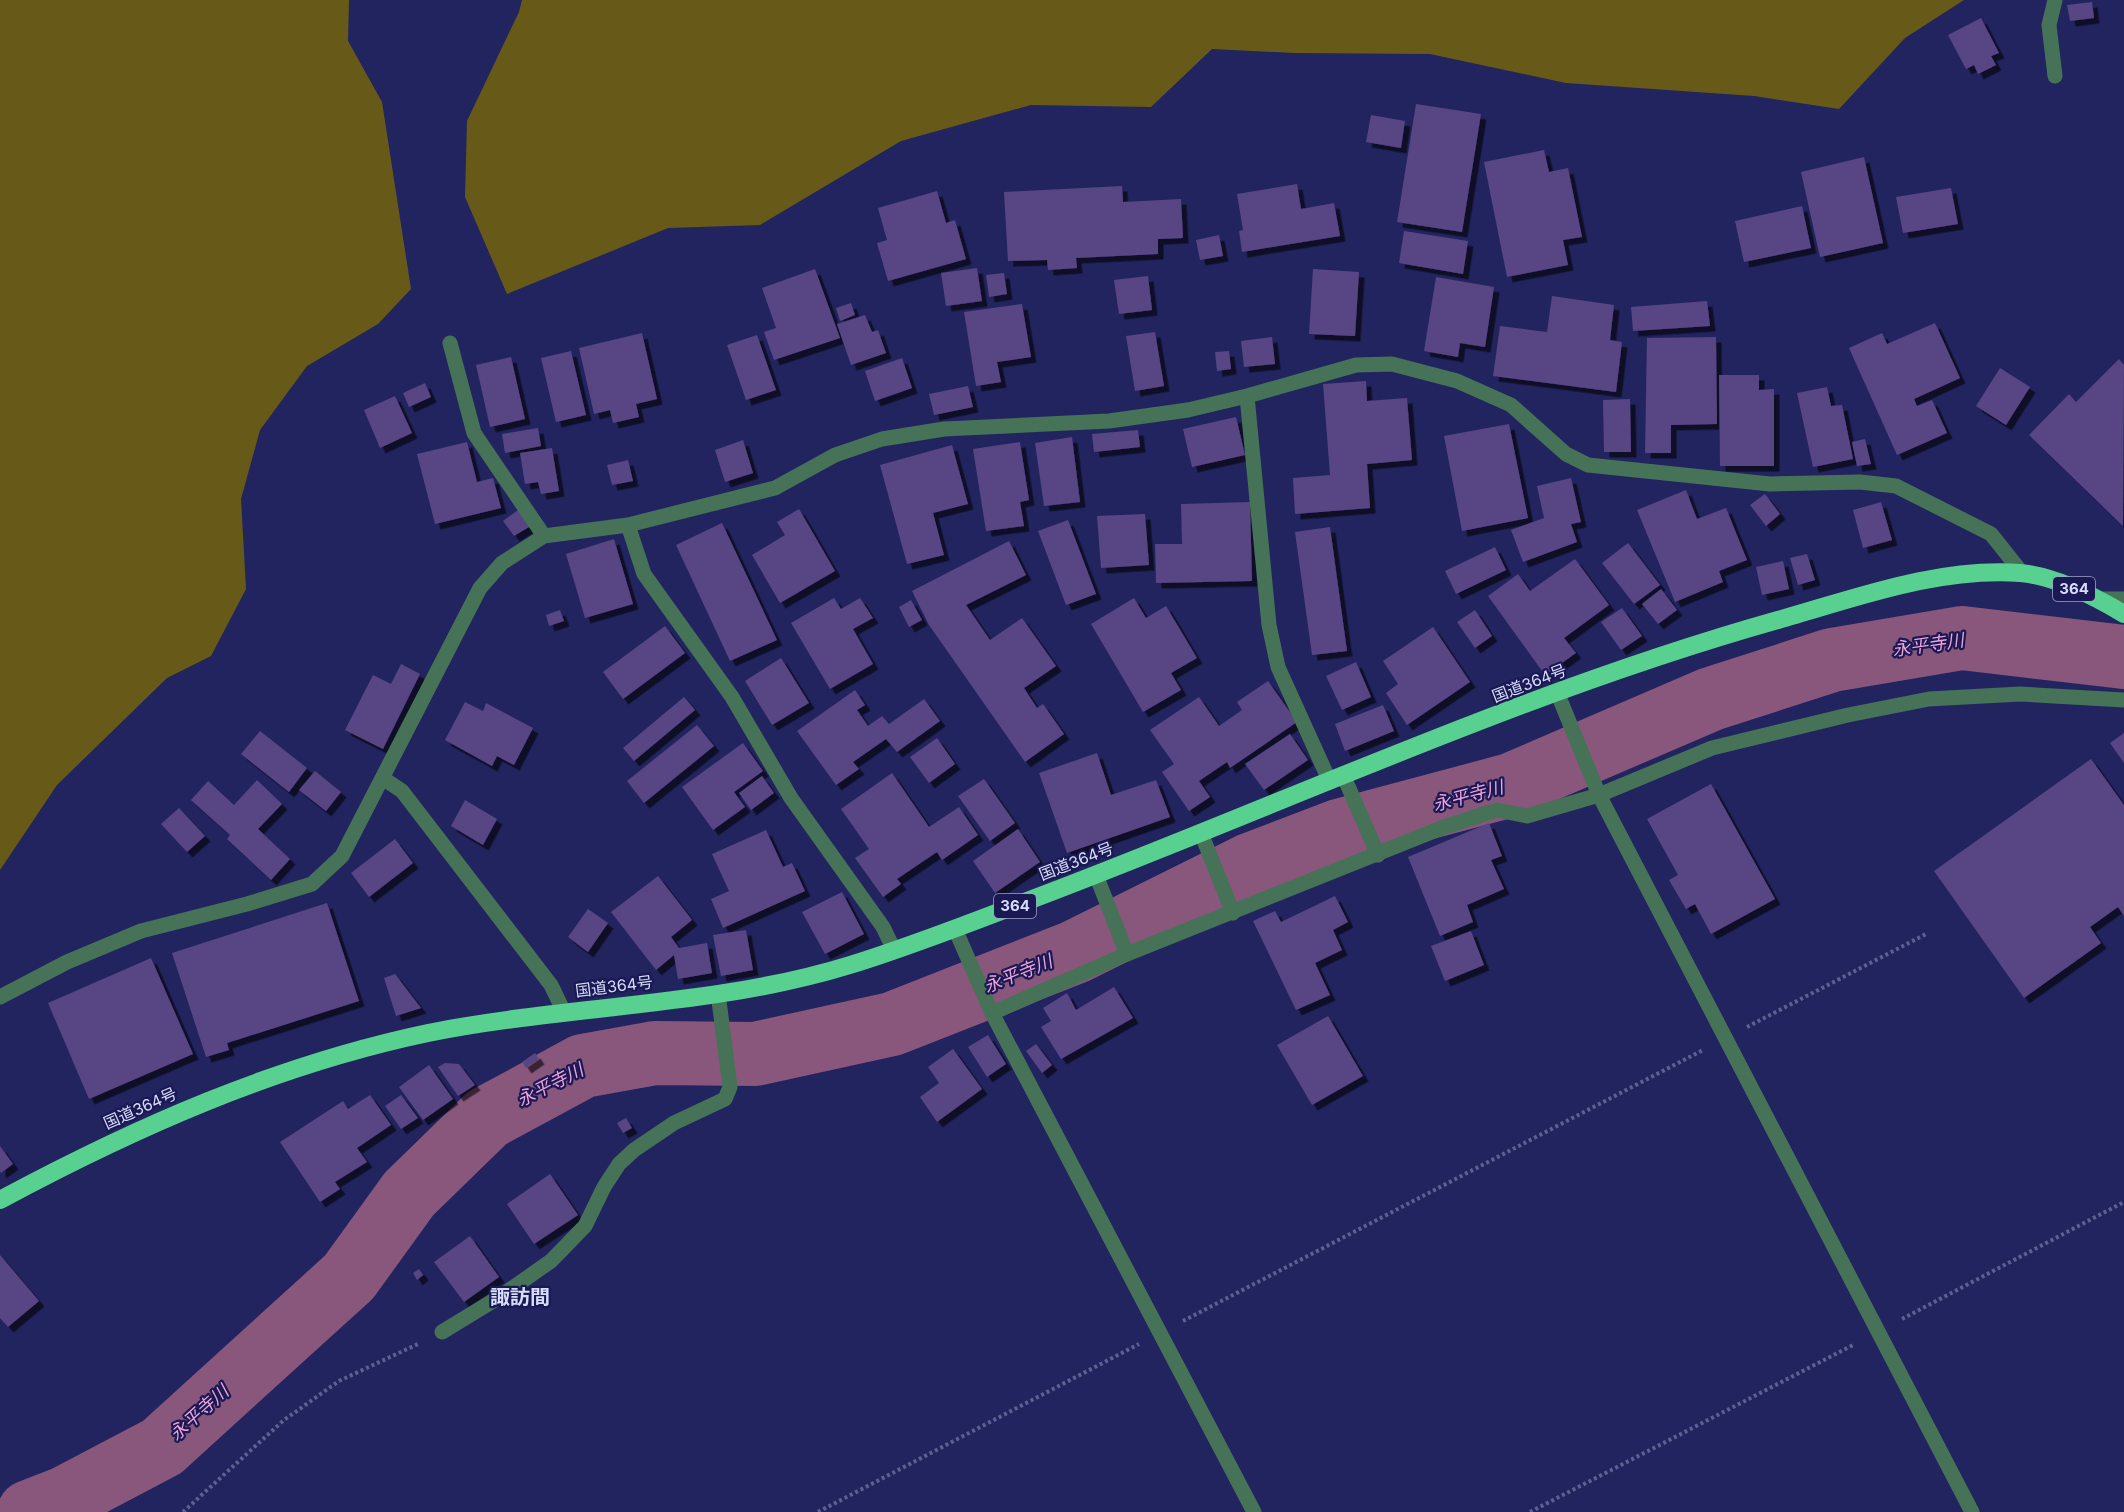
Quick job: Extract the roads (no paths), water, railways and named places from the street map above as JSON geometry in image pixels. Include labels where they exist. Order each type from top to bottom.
[{"type":"highway","name":"国道364号","points":[[0,1200],[89,1152],[168,1116],[300,1066],[429,1033],[564,1012],[758,988],[848,966],[894,950],[958,937],[1204,842],[1557,692],[1646,659],[1903,584],[1956,576],[2022,573],[2057,582],[2124,609]]},
{"type":"street","points":[[2055,0],[2049,26],[2055,76]]},
{"type":"street","points":[[450,344],[474,433],[544,536]]},
{"type":"street","points":[[0,997],[67,962],[141,931],[247,904],[312,884],[342,856],[384,779],[480,588],[502,563],[544,536],[628,525],[775,488],[836,455],[882,440],[944,429],[1109,421],[1188,410],[1356,365],[1392,364],[1457,381],[1511,405],[1566,454],[1587,465],[1770,484],[1860,482],[1896,486],[1991,534],[2022,573]]},
{"type":"street","points":[[1247,396],[1269,625],[1278,667],[1376,851]]},
{"type":"street","points":[[628,525],[644,574],[732,697],[791,798],[883,927],[894,950]]},
{"type":"street","points":[[1557,692],[1599,795],[1972,1512]]},
{"type":"street","points":[[989,1008],[1125,950],[1376,851],[1497,810],[1527,816],[1599,795],[1712,748],[1848,715],[1929,699],[2020,694],[2124,700]]},
{"type":"street","points":[[384,779],[402,791],[551,985],[564,1012]]},
{"type":"street","points":[[1204,842],[1231,909]]},
{"type":"street","points":[[1099,882],[1125,950]]},
{"type":"street","points":[[958,937],[989,1008],[1254,1512]]},
{"type":"street","points":[[442,1332],[501,1296],[551,1261],[585,1226],[604,1187],[619,1164],[633,1150],[674,1123],[725,1099],[730,1088],[718,993]]},
{"type":"waterway","name":"永平寺川","points":[[29,1512],[65,1498],[162,1447],[349,1277],[409,1194],[487,1118],[583,1066],[655,1053],[755,1054],[892,1024],[1075,952],[1250,865],[1339,831],[1511,785],[1711,699],[1832,660],[1962,638],[2124,657]]},
{"type":"district","name":"諏訪間","points":[[520,1297]]}]
